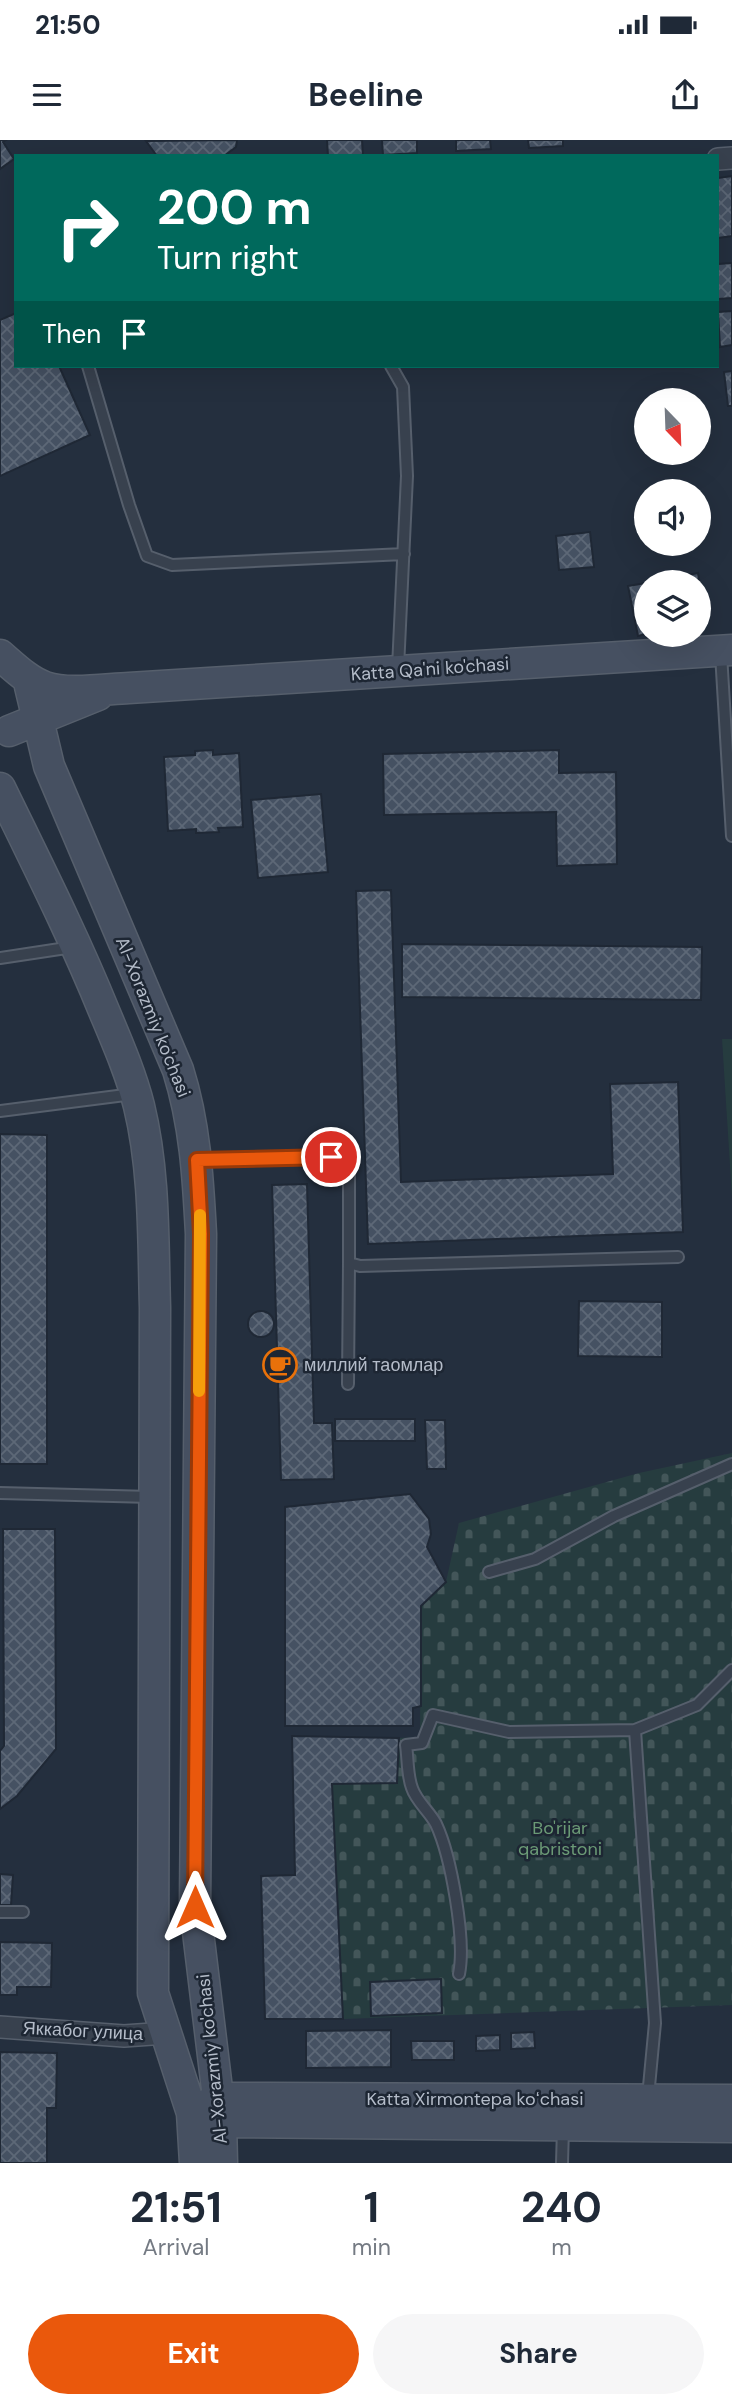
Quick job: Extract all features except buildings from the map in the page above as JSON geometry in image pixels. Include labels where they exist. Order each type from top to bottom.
[{"type":"main road","name":"Katta Qa'ni ko'chasi","points":[[129,688],[727,650]]},
{"type":"main road","points":[[1,657],[32,696],[89,699]]},
{"type":"main road","points":[[4,732],[32,696],[44,687],[61,690],[129,688]]},
{"type":"main road","points":[[48,766],[64,724],[78,707],[89,699],[129,688]]},
{"type":"main road","name":"Al-Xorazmiy ko'chasi","points":[[32,696],[48,766],[178,1070],[191,1118],[197,1160],[201,1234],[195,1907],[219,2110],[222,2163]]},
{"type":"main road","name":"Al-Xorazmiy ko'chasi","points":[[0,788],[76,946],[115,1037],[136,1094],[146,1146],[155,1308],[153,1993],[192,2113],[195,2163]]},
{"type":"main road","name":"Katta Xirmontepa koʻchasi","points":[[219,2110],[732,2100]]},
{"type":"main road","points":[[192,2113],[219,2110]]},
{"type":"main road","name":"Katta Xirmontepa koʻchasi","points":[[219,2110],[563,2126],[732,2127]]},
{"type":"street","name":"Яккабог улица","points":[[0,2027],[124,2036],[166,2034]]},
{"type":"lane","points":[[89,368],[147,556],[172,565],[404,554]]},
{"type":"lane","points":[[392,368],[403,387],[407,476],[398,671]]},
{"type":"lane","points":[[727,650],[732,836]]},
{"type":"lane","points":[[0,958],[76,946]]},
{"type":"lane","points":[[0,1111],[136,1094]]},
{"type":"lane","points":[[197,1160],[349,1157],[348,1384]]},
{"type":"lane","points":[[349,1263],[360,1266],[678,1257]]},
{"type":"lane","points":[[489,1572],[535,1559],[614,1516],[732,1464]]},
{"type":"lane","points":[[0,1493],[153,1497]]},
{"type":"lane","points":[[459,1974],[461,1962],[458,1918],[451,1878],[436,1824],[412,1789],[406,1745],[422,1743],[433,1715],[509,1732],[635,1730],[697,1705],[732,1670]]},
{"type":"lane","points":[[635,1730],[655,2023],[648,2100]]},
{"type":"lane","points":[[0,1912],[23,1912]]},
{"type":"lane","points":[[562,2163],[563,2126]]},
{"type":"green space","points":[[722,1039],[732,1039],[732,1198]]},
{"type":"green space","name":"Bo'rijar qabristoni","points":[[732,1453],[732,2005],[343,2019],[332,1784],[397,1783],[399,1738],[420,1737],[421,1606],[446,1582],[459,1523],[639,1473]]},
{"type":"slow traffic","points":[[199,1391],[200,1215]]},
{"type":"place","name":"миллий таомлар","points":[[280,1365]]},
{"type":"route","points":[[195,1907],[201,1234],[197,1160],[331,1157]]}]
